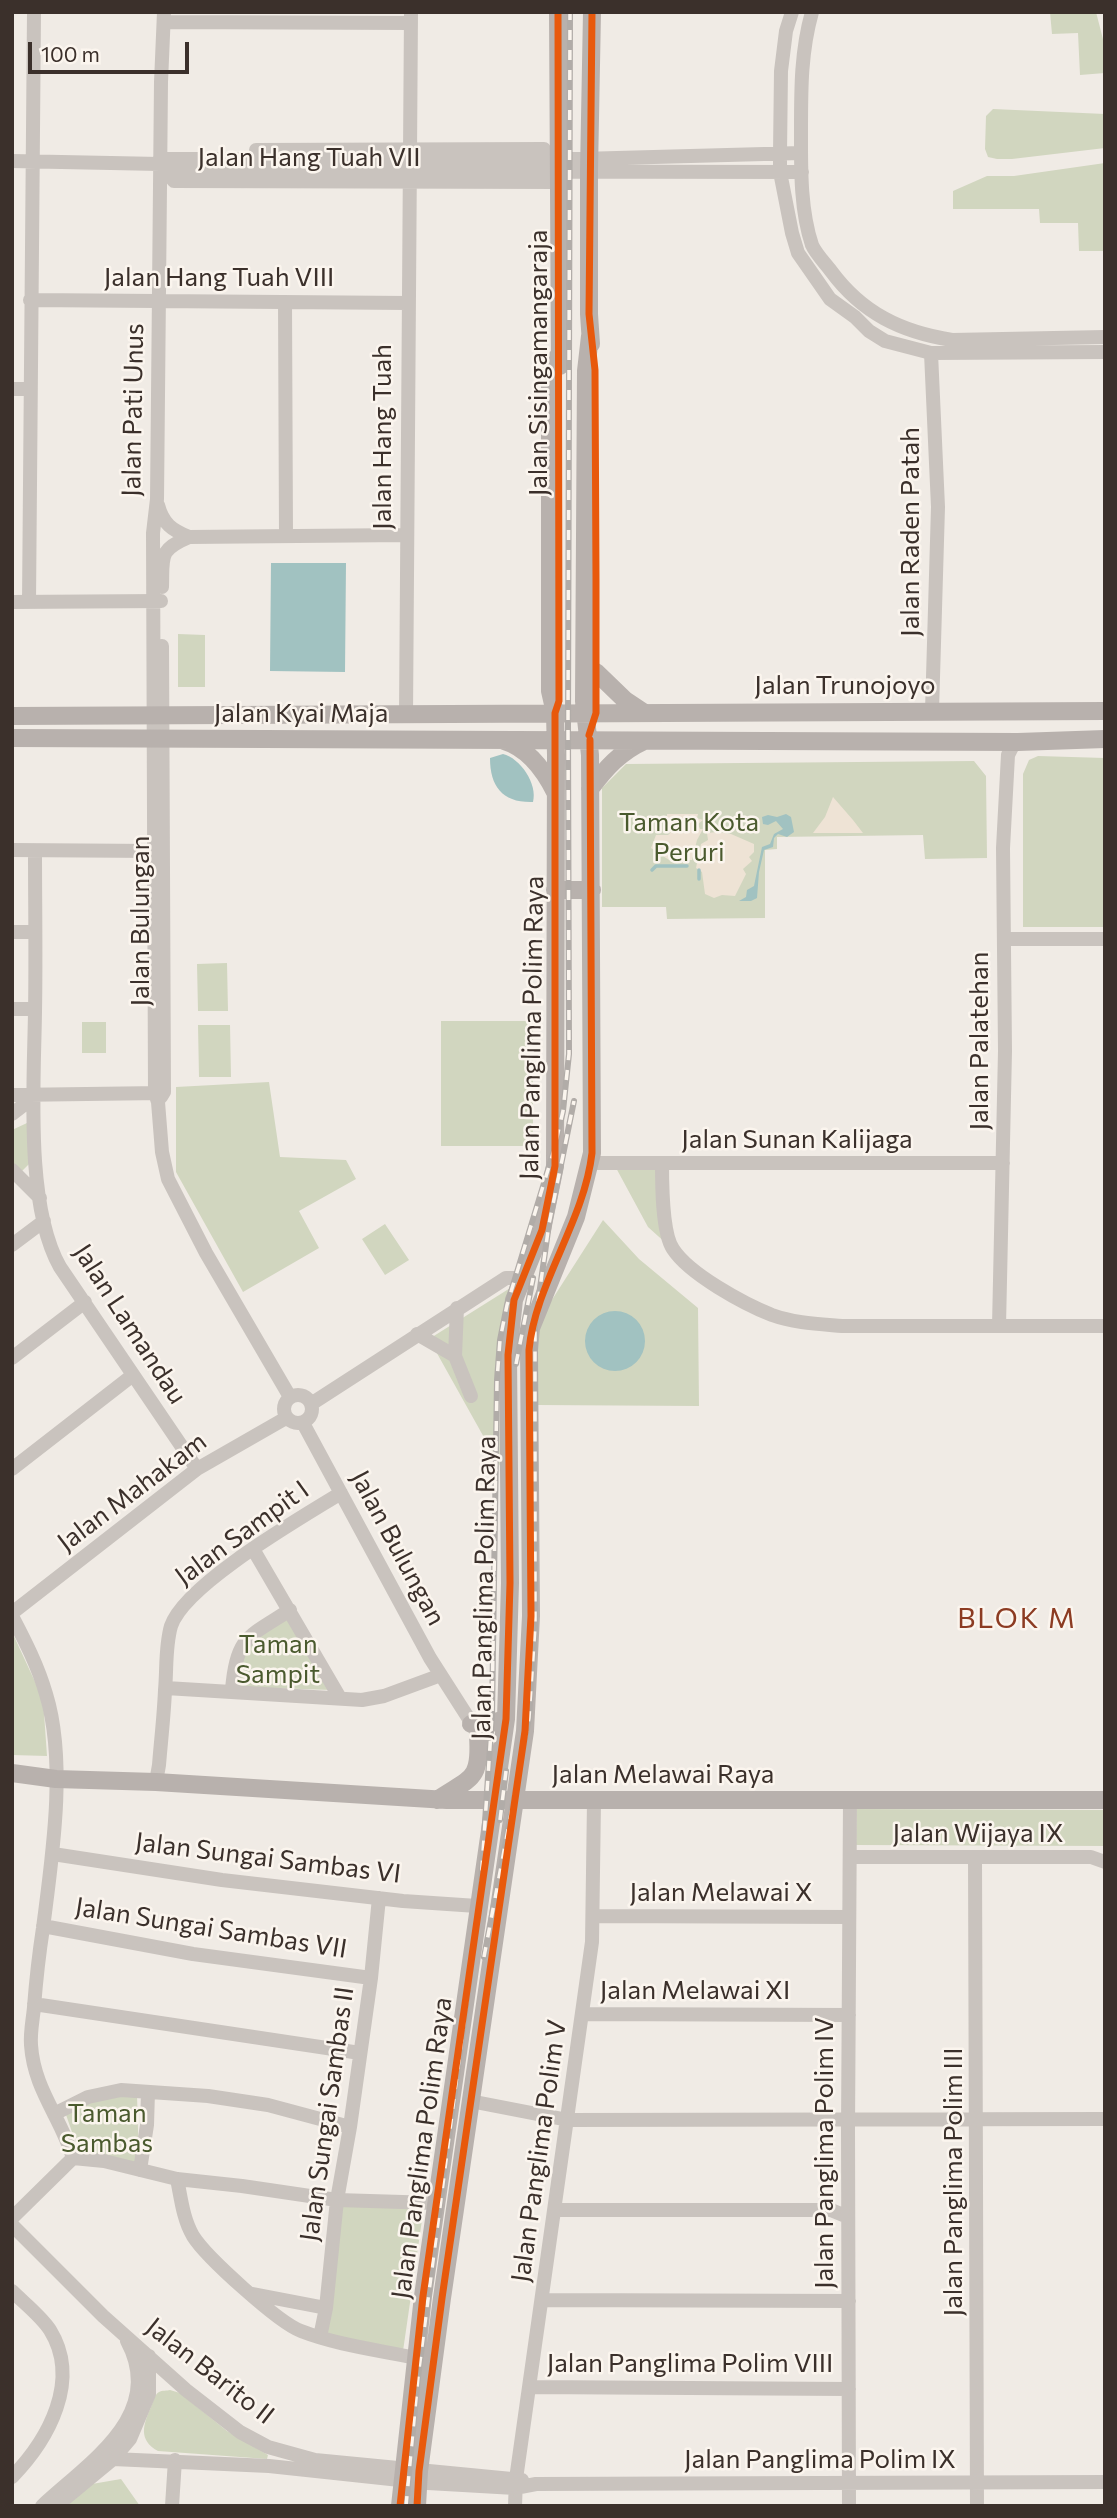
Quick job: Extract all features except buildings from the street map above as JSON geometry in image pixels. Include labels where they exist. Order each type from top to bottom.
[{"type":"main road","name":"Jalan Sisingamangaraja","points":[[555,713],[559,701],[561,165],[558,12]]},
{"type":"main road","name":"Jalan Sisingamangaraja","points":[[590,713],[586,371],[590,336],[592,12]]},
{"type":"main road","name":"Jalan Sisingamangaraja","points":[[590,336],[595,370],[596,672],[590,713]]},
{"type":"main road","points":[[596,672],[625,700],[643,712]]},
{"type":"main road","points":[[589,737],[1008,746],[1104,739],[1104,711]]},
{"type":"main road","name":"Jalan Trunojoyo","points":[[590,713],[1104,711]]},
{"type":"main road","name":"Jalan Panglima Polim Raya","points":[[417,2506],[411,2476],[416,2358],[435,2203],[506,1719],[509,1616],[508,1355],[514,1300],[545,1219],[555,1166],[555,713]]},
{"type":"main road","name":"Jalan Kyai Maja","points":[[12,716],[590,713]]},
{"type":"main road","name":"Jalan Panglima Polim Raya","points":[[400,2506],[411,2476],[517,1800],[529,1685],[531,1328],[576,1217],[591,1163],[590,713]]},
{"type":"main road","name":"Jalan Kyai Maja","points":[[12,738],[556,740],[589,737]]},
{"type":"main road","points":[[500,740],[523,750],[544,773],[555,792]]},
{"type":"main road","points":[[590,789],[610,764],[628,749],[647,740]]},
{"type":"main road","points":[[555,890],[592,890]]},
{"type":"main road","points":[[509,1616],[531,1616]]},
{"type":"main road","points":[[437,1800],[470,1779],[478,1769],[474,1730],[506,1719]]},
{"type":"main road","name":"Jalan Melawai Raya","points":[[12,1773],[56,1779],[156,1782],[437,1800],[1105,1800]]},
{"type":"street","points":[[29,601],[34,12]]},
{"type":"street","points":[[792,12],[786,31],[781,71],[780,172],[798,253],[830,299],[885,341],[931,353],[987,358],[1105,352]]},
{"type":"street","points":[[812,12],[805,37],[801,71],[801,153],[805,209],[813,247],[846,291],[898,327],[932,337],[952,340],[1105,337]]},
{"type":"street","points":[[161,16],[411,18]]},
{"type":"street","name":"Jalan Pati Unus","points":[[159,739],[153,533],[157,499],[161,16]]},
{"type":"street","name":"Jalan Hang Tuah","points":[[406,716],[411,18]]},
{"type":"street","points":[[589,165],[801,153]]},
{"type":"street","name":"Jalan Hang Tuah VII","points":[[160,158],[243,166],[297,154],[320,165],[561,165]]},
{"type":"street","points":[[12,161],[160,158]]},
{"type":"street","name":"Jalan Hang Tuah VII","points":[[160,158],[179,171],[243,166],[561,165]]},
{"type":"street","points":[[561,165],[802,172]]},
{"type":"street","name":"Jalan Hang Tuah VIII","points":[[30,300],[408,303]]},
{"type":"street","points":[[285,302],[286,536]]},
{"type":"street","name":"Jalan Raden Patah","points":[[931,353],[938,507],[932,710]]},
{"type":"street","points":[[12,389],[30,389]]},
{"type":"street","points":[[157,499],[161,517],[171,529],[189,537],[406,536]]},
{"type":"street","name":"Jalan Pati Unus","points":[[157,601],[163,554],[171,544],[189,537]]},
{"type":"street","points":[[12,602],[157,601]]},
{"type":"street","name":"Jalan Bulungan","points":[[159,739],[154,851],[153,1010],[162,1152],[168,1179],[206,1253],[290,1398]]},
{"type":"street","name":"Jalan Bulungan","points":[[159,739],[159,1096]]},
{"type":"street","name":"Jalan Palatehan","points":[[999,1326],[1003,1163],[1003,848],[1008,746]]},
{"type":"street","points":[[12,850],[154,851]]},
{"type":"street","name":"Jalan Lamandau","points":[[35,851],[35,1153],[44,1221],[53,1256],[197,1469]]},
{"type":"street","points":[[12,932],[35,932]]},
{"type":"street","points":[[1004,939],[1105,939]]},
{"type":"street","points":[[12,1009],[35,1009]]},
{"type":"street","points":[[12,1095],[159,1096]]},
{"type":"street","points":[[12,1114],[34,1097]]},
{"type":"street","name":"Jalan Sunan Kalijaga","points":[[591,1163],[1003,1163]]},
{"type":"street","points":[[662,1163],[664,1215],[672,1248],[697,1272],[753,1306],[783,1318],[842,1326],[1105,1326]]},
{"type":"street","points":[[12,1170],[40,1198]]},
{"type":"street","points":[[12,1245],[44,1221]]},
{"type":"street","points":[[311,1404],[506,1278],[522,1278]]},
{"type":"street","points":[[12,1358],[85,1302]]},
{"type":"street","points":[[457,1308],[455,1356],[471,1396]]},
{"type":"street","points":[[417,1334],[455,1356]]},
{"type":"street","points":[[12,1469],[133,1375]]},
{"type":"street","points":[[302,1396],[311,1404],[311,1415],[303,1423],[291,1422],[286,1418],[284,1407],[290,1398],[302,1396]]},
{"type":"street","name":"Jalan Mahakam","points":[[12,1614],[197,1469],[286,1418]]},
{"type":"street","name":"Jalan Bulungan","points":[[303,1423],[407,1617],[474,1730],[499,1766]]},
{"type":"street","name":"Jalan Sampit I","points":[[156,1782],[166,1688],[167,1647],[180,1609],[194,1594],[253,1549],[341,1493]]},
{"type":"street","points":[[253,1549],[340,1698]]},
{"type":"street","points":[[232,1690],[234,1663],[240,1648],[250,1636],[290,1610]]},
{"type":"street","points":[[12,1614],[47,1695],[54,1734],[56,1779],[53,1853],[30,2043],[40,2089],[64,2131],[73,2158]]},
{"type":"street","points":[[166,1688],[362,1700],[384,1696],[441,1675]]},
{"type":"street","name":"Jalan Panglima Polim V","points":[[515,2506],[583,2014],[594,1916],[594,1801]]},
{"type":"street","name":"Jalan Panglima Polim IV","points":[[849,2506],[850,1801]]},
{"type":"street","name":"Jalan Sungai Sambas VI","points":[[53,1853],[222,1880],[403,1902],[477,1906]]},
{"type":"street","name":"Jalan Wijaya IX","points":[[850,1857],[1091,1857],[1105,1862]]},
{"type":"street","name":"Jalan Panglima Polim III","points":[[975,1857],[978,2119],[977,2506]]},
{"type":"street","name":"Jalan Sungai Sambas II","points":[[320,2337],[326,2308],[337,2200],[371,1978],[379,1898]]},
{"type":"street","name":"Jalan Melawai X","points":[[594,1916],[849,1916]]},
{"type":"street","name":"Jalan Sungai Sambas VII","points":[[43,1926],[193,1954],[371,1978]]},
{"type":"street","points":[[34,2004],[360,2053]]},
{"type":"street","name":"Jalan Melawai XI","points":[[583,2014],[849,2015]]},
{"type":"street","points":[[54,2114],[88,2097],[110,2092],[148,2092],[208,2096],[268,2105],[350,2127]]},
{"type":"street","points":[[140,2170],[147,2125],[148,2092]]},
{"type":"street","points":[[470,2101],[568,2120],[1105,2119]]},
{"type":"street","points":[[73,2158],[104,2161],[177,2179],[337,2200],[435,2203]]},
{"type":"street","points":[[12,2218],[73,2158]]},
{"type":"street","points":[[177,2179],[186,2221],[193,2236],[205,2251],[275,2315],[299,2331],[416,2358]]},
{"type":"street","points":[[831,2210],[848,2200]]},
{"type":"street","points":[[555,2210],[831,2210],[848,2217]]},
{"type":"street","name":"Jalan Barito II","points":[[12,2225],[56,2272],[122,2332],[186,2390],[240,2432],[268,2447],[315,2460],[411,2476]]},
{"type":"street","points":[[12,2291],[49,2329],[60,2351],[63,2380],[60,2403],[50,2424],[15,2469]]},
{"type":"street","points":[[251,2294],[326,2308]]},
{"type":"street","points":[[542,2300],[849,2301]]},
{"type":"street","points":[[57,2506],[113,2459],[149,2394],[144,2389],[133,2351],[122,2332]]},
{"type":"street","points":[[144,2389],[149,2356]]},
{"type":"street","points":[[144,2389],[171,2385],[186,2390]]},
{"type":"street","name":"Jalan Panglima Polim VIII","points":[[530,2387],[849,2389]]},
{"type":"street","points":[[127,2434],[154,2459]]},
{"type":"street","points":[[42,2506],[108,2447],[127,2434]]},
{"type":"street","name":"Jalan Barito II","points":[[113,2459],[174,2460],[411,2476]]},
{"type":"street","points":[[172,2506],[174,2460]]},
{"type":"street","name":"Jalan Panglima Polim IX","points":[[411,2476],[516,2484],[1105,2482]]},
{"type":"green space","points":[[1050,12],[1096,12],[1105,47],[1105,73],[1080,75],[1078,33],[1052,34]]},
{"type":"green space","points":[[993,109],[1105,114],[1105,148],[1012,159],[988,157],[985,149],[986,116]]},
{"type":"green space","points":[[1105,163],[1105,251],[1079,251],[1078,223],[1040,223],[1039,209],[953,209],[953,191],[987,176],[1014,176]]},
{"type":"green space","points":[[178,634],[205,635],[205,687],[178,687]]},
{"type":"green space","points":[[1038,756],[1105,758],[1105,927],[1023,927],[1023,774],[1029,760]]},
{"type":"green space","name":"Taman Kota Peruri","points":[[974,761],[986,776],[987,858],[925,859],[923,835],[777,837],[777,849],[765,850],[765,918],[667,919],[666,907],[602,907],[602,788],[626,764]]},
{"type":"green space","points":[[227,963],[228,1011],[198,1011],[197,964]]},
{"type":"green space","points":[[441,1021],[533,1021],[533,1146],[441,1146]]},
{"type":"green space","points":[[82,1022],[106,1022],[106,1053],[82,1053]]},
{"type":"green space","points":[[198,1025],[230,1025],[231,1077],[199,1077]]},
{"type":"green space","points":[[269,1082],[280,1157],[346,1160],[356,1179],[299,1211],[319,1248],[243,1292],[176,1172],[176,1087]]},
{"type":"green space","points":[[27,1123],[29,1164],[22,1171],[12,1162],[12,1130]]},
{"type":"green space","points":[[615,1166],[665,1168],[668,1245],[648,1227]]},
{"type":"green space","points":[[603,1220],[639,1259],[698,1308],[699,1406],[538,1405],[536,1334],[548,1306]]},
{"type":"green space","points":[[385,1224],[409,1260],[385,1275],[362,1239]]},
{"type":"green space","points":[[515,1285],[504,1313],[498,1342],[500,1466],[429,1339]]},
{"type":"green space","name":"Taman Sampit","points":[[289,1617],[333,1690],[239,1687],[237,1664],[253,1640]]},
{"type":"green space","points":[[12,1632],[43,1699],[47,1756],[12,1755]]},
{"type":"green space","points":[[857,1809],[1105,1810],[1105,1846],[856,1845]]},
{"type":"green space","name":"Taman Sambas","points":[[137,2095],[139,2163],[80,2155],[64,2109],[93,2099]]},
{"type":"green space","points":[[336,2204],[424,2206],[403,2351],[325,2333]]},
{"type":"green space","points":[[160,2391],[180,2393],[227,2431],[268,2455],[267,2459],[158,2451],[152,2447],[145,2437],[146,2420],[156,2395]]},
{"type":"green space","points":[[121,2479],[140,2506],[66,2506],[92,2484]]},
{"type":"shaded area","points":[[833,797],[863,833],[813,833],[825,817]]},
{"type":"shaded area","points":[[667,814],[698,814],[697,818],[703,820],[698,824],[700,829],[703,829],[692,860],[669,860],[651,848],[656,835],[668,835],[671,832],[667,827]]},
{"type":"shaded area","points":[[707,833],[731,834],[754,844],[754,852],[749,857],[752,861],[743,869],[746,874],[735,896],[722,895],[714,898],[705,894],[702,872],[696,868],[701,844],[708,840]]},
{"type":"water","points":[[271,563],[346,563],[345,672],[270,671]]},
{"type":"water","points":[[503,754],[516,761],[526,773],[533,787],[533,802],[514,800],[496,785],[492,777],[490,758]]},
{"type":"water","points":[[786,814],[791,817],[794,832],[787,837],[778,834],[774,838],[773,847],[764,850],[757,898],[739,901],[746,897],[747,890],[754,886],[762,847],[770,844],[774,834],[783,829],[776,821],[763,824],[762,817]]},
{"type":"water","points":[[615,1311],[632,1316],[640,1324],[645,1341],[640,1358],[632,1366],[615,1371],[598,1366],[590,1358],[585,1341],[590,1324],[598,1316]]},
{"type":"waterway","points":[[652,870],[656,866],[687,866]]},
{"type":"waterway","points":[[699,870],[699,879]]},
{"type":"railway","points":[[406,2506],[418,2377],[480,1898],[492,1716],[497,1380],[500,1340],[507,1305],[554,1150],[563,1111],[569,1054],[570,12]]},
{"type":"railway","points":[[484,1957],[529,1718],[535,1627],[535,1324],[549,1224],[574,1101]]},
{"type":"railway","points":[[516,1364],[533,1278]]},
{"type":"railway","points":[[500,1820],[506,1771]]},
{"type":"cycle path","points":[[400,2506],[423,2296],[506,1719],[510,1583],[508,1355],[514,1300],[542,1230],[555,1166],[555,713],[559,701],[558,12]]},
{"type":"cycle path","points":[[589,735],[596,713],[595,370],[589,314],[592,12]]},
{"type":"cycle path","points":[[417,2506],[419,2471],[442,2298],[525,1731],[531,1616],[529,1350],[540,1301],[580,1204],[592,1153],[590,740]]},
{"type":"district","name":"BLOK M","points":[[1017,1619]]}]
